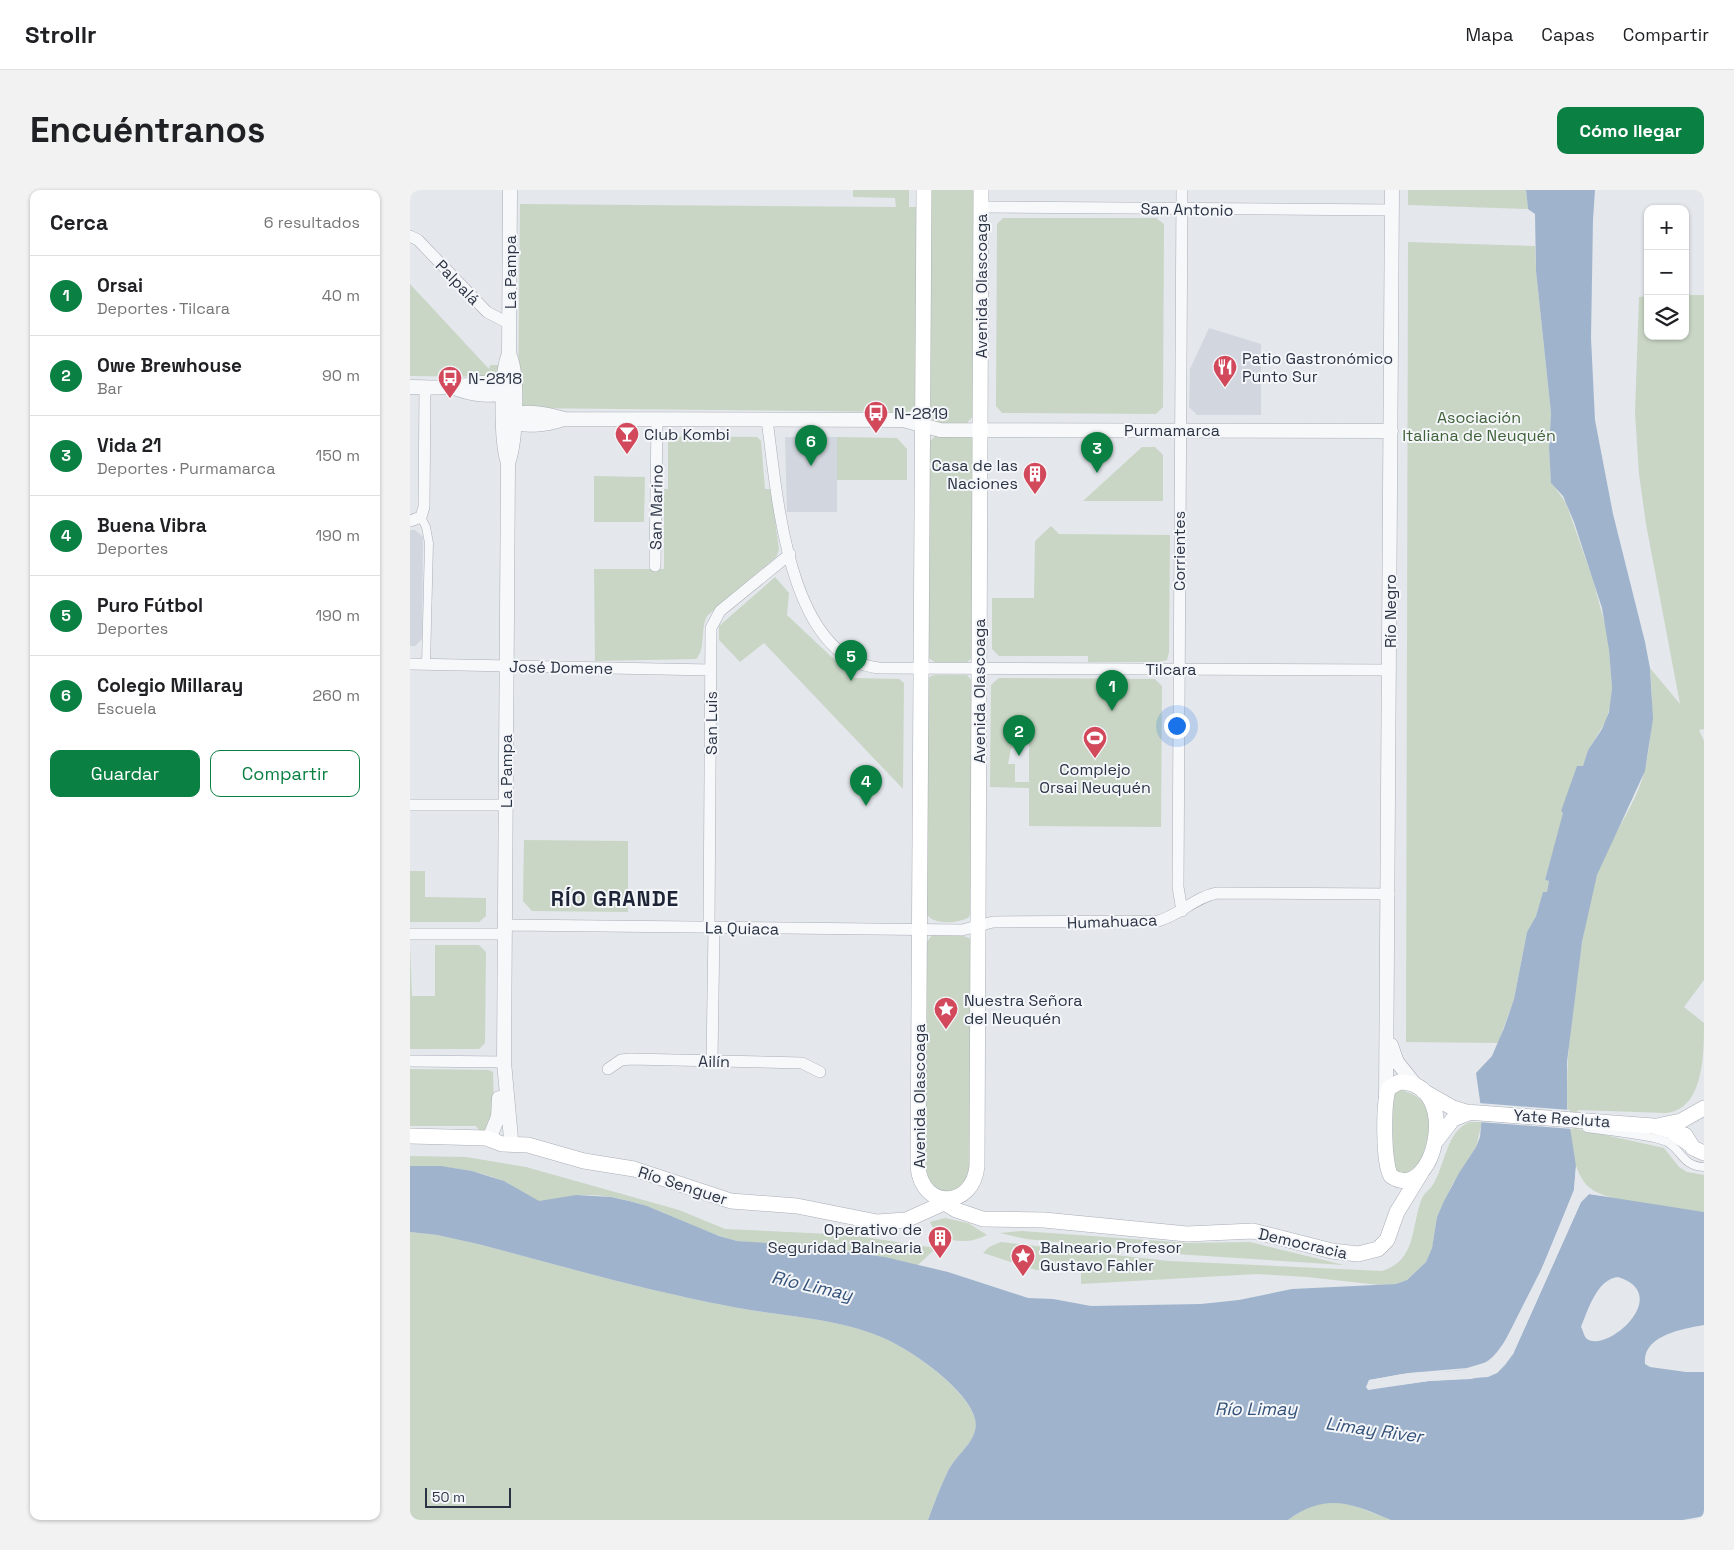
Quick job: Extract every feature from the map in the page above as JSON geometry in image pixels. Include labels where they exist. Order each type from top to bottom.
[{"type":"main road","name":"Avenida Olascoaga","points":[[924,190],[918,1167],[924,1188],[945,1199],[972,1186],[977,1166],[981,190]]},
{"type":"main road","points":[[1386,1098],[1393,1084],[1406,1082],[1420,1089]]},
{"type":"main road","name":"Yate Recluta","points":[[1420,1089],[1453,1108],[1471,1112],[1578,1123],[1653,1126],[1676,1123],[1696,1111]]},
{"type":"main road","name":"Río Negro","points":[[1386,1098],[1388,1172],[1391,1176],[1400,1180],[1412,1179],[1421,1173],[1431,1158],[1436,1144],[1436,1115],[1433,1106],[1420,1089]]},
{"type":"main road","points":[[1688,1143],[1685,1130],[1704,1098]]},
{"type":"main road","points":[[1436,1144],[1453,1119],[1471,1112]]},
{"type":"main road","name":"Yate Recluta","points":[[1653,1126],[1671,1131],[1693,1148],[1704,1153]]},
{"type":"main road","name":"Río Senguer","points":[[410,1136],[476,1136],[500,1143],[533,1146],[584,1160],[634,1169],[731,1201],[797,1206],[866,1220],[888,1222],[906,1220],[945,1199]]},
{"type":"main road","name":"Democracia","points":[[945,1199],[983,1219],[1044,1220],[1187,1234],[1254,1231],[1332,1251],[1358,1254],[1378,1249],[1387,1240],[1397,1212],[1421,1173]]},
{"type":"street","name":"La Pampa","points":[[500,1143],[492,1132],[497,1121],[499,1090],[504,1078],[508,463],[503,447],[510,418],[505,364],[509,354],[510,324],[510,190]]},
{"type":"street","name":"Corrientes","points":[[1182,190],[1178,887],[1182,911]]},
{"type":"street","name":"Río Negro","points":[[1386,1098],[1389,894],[1392,190]]},
{"type":"street","name":"San Antonio","points":[[981,207],[1392,210]]},
{"type":"street","name":"Palpalá","points":[[410,236],[418,240],[490,315],[510,324]]},
{"type":"street","points":[[410,387],[452,387],[466,393],[508,389]]},
{"type":"street","points":[[425,387],[424,507],[415,519],[426,527],[428,543],[426,664]]},
{"type":"street","name":"Purmamarca","points":[[510,418],[543,424],[564,419],[904,420],[940,430],[1391,431]]},
{"type":"street","name":"San Marino","points":[[655,566],[657,419]]},
{"type":"street","name":"Tilcara","points":[[766,420],[781,516],[790,554],[809,613],[835,648],[846,657],[867,667],[922,669],[1390,670]]},
{"type":"street","name":"San Luis","points":[[712,1061],[711,635],[716,616],[790,554]]},
{"type":"street","name":"José Domene","points":[[410,664],[711,670]]},
{"type":"street","points":[[410,805],[506,805]]},
{"type":"street","name":"Humahuaca","points":[[978,925],[993,922],[1150,922],[1167,919],[1203,896],[1217,893],[1389,894]]},
{"type":"street","name":"La Quiaca","points":[[410,934],[505,930],[712,928],[964,930],[978,925]]},
{"type":"street","name":"Río Negro","points":[[1388,1032],[1397,1062],[1420,1089]]},
{"type":"street","name":"Ailín","points":[[608,1069],[617,1062],[626,1060],[712,1061],[802,1064],[820,1072]]},
{"type":"street","points":[[410,1061],[504,1062]]},
{"type":"street","points":[[1578,1123],[1665,1141],[1686,1161],[1704,1167]]},
{"type":"shaded area","name":"Patio Gastronómico Punto Sur","points":[[1209,328],[1261,344],[1261,415],[1197,415],[1189,407],[1190,369]]},
{"type":"shaded area","points":[[785,437],[837,437],[837,512],[787,512]]},
{"type":"shaded area","points":[[410,530],[415,530],[423,537],[422,639],[415,646],[410,646]]},
{"type":"green space","points":[[853,190],[909,190],[909,207],[918,207],[916,410],[906,412],[523,408],[518,400],[520,204],[896,207],[895,198],[853,197]]},
{"type":"green space","points":[[931,190],[974,190],[974,415],[967,423],[940,423],[929,415]]},
{"type":"green space","points":[[1408,190],[1526,190],[1528,209],[1408,205]]},
{"type":"green space","points":[[1003,218],[1156,218],[1164,224],[1163,407],[1156,414],[1002,413],[996,406],[997,224]]},
{"type":"green space","name":"Asociación Italiana de Neuquén","points":[[1408,242],[1535,246],[1551,413],[1549,448],[1551,482],[1566,503],[1593,580],[1608,636],[1612,688],[1606,721],[1588,750],[1583,766],[1561,811],[1564,813],[1545,880],[1549,881],[1547,892],[1543,893],[1536,916],[1527,932],[1514,999],[1498,1043],[1406,1042]]},
{"type":"green space","points":[[410,284],[489,369],[490,365],[499,365],[496,374],[489,377],[410,376]]},
{"type":"green space","points":[[1689,295],[1704,295],[1704,729],[1699,730],[1704,741],[1704,980],[1684,1007],[1704,1023],[1702,1064],[1694,1092],[1688,1102],[1678,1110],[1665,1113],[1579,1110],[1569,1119],[1578,1129],[1664,1148],[1679,1167],[1687,1172],[1704,1175],[1704,1212],[1661,1207],[1612,1198],[1590,1188],[1576,1166],[1569,1131],[1567,1087],[1570,1038],[1582,942],[1597,875],[1608,848],[1636,796],[1645,769],[1650,744],[1652,718],[1650,668],[1680,704],[1646,524],[1639,474],[1635,413],[1639,297],[1644,296],[1644,340],[1689,340]]},
{"type":"green space","points":[[671,436],[757,437],[761,441],[765,489],[771,489],[779,550],[776,557],[707,616],[701,650],[696,659],[595,661],[594,569],[664,569],[664,489],[668,489],[668,440]]},
{"type":"green space","points":[[935,436],[968,436],[974,440],[972,658],[965,664],[936,663],[927,657],[929,442]]},
{"type":"green space","points":[[837,437],[897,438],[907,449],[907,480],[837,480]]},
{"type":"green space","points":[[1142,447],[1155,447],[1163,455],[1163,501],[1083,501]]},
{"type":"green space","points":[[594,476],[645,477],[644,522],[594,522]]},
{"type":"green space","points":[[1051,526],[1059,534],[1170,535],[1169,652],[1167,660],[1158,662],[1088,662],[1088,656],[999,656],[992,649],[992,598],[1034,598],[1035,541]]},
{"type":"green space","points":[[775,577],[789,593],[787,615],[854,678],[899,679],[904,683],[903,789],[764,643],[740,662],[719,640],[719,626]]},
{"type":"green space","points":[[934,675],[967,675],[972,681],[971,912],[969,917],[953,922],[940,922],[930,918],[927,914],[927,678]]},
{"type":"green space","name":"Complejo Orsai Neuquén","points":[[999,678],[1155,679],[1162,686],[1161,827],[1029,826],[1029,788],[990,787],[991,685]],"holes":[[[1016,731],[1029,732],[1029,782],[1015,782],[1015,764],[1008,764],[1011,748],[1015,748]]]},
{"type":"green space","points":[[524,840],[628,841],[628,912],[532,911],[523,901]]},
{"type":"green space","points":[[410,871],[425,871],[425,897],[486,898],[486,916],[479,922],[410,922]]},
{"type":"green space","points":[[959,934],[971,939],[973,1167],[965,1185],[951,1192],[936,1189],[922,1170],[927,942],[932,935]]},
{"type":"green space","points":[[410,945],[412,996],[435,996],[435,945],[479,945],[486,952],[485,1043],[479,1049],[410,1049]]},
{"type":"green space","points":[[410,1069],[489,1070],[493,1072],[494,1115],[486,1131],[481,1133],[476,1126],[410,1126]]},
{"type":"green space","points":[[1400,1090],[1422,1101],[1427,1110],[1429,1131],[1420,1165],[1400,1176],[1391,1164],[1393,1094]]},
{"type":"green space","points":[[1470,1122],[1482,1122],[1476,1147],[1452,1185],[1437,1217],[1432,1248],[1426,1262],[1407,1280],[1396,1284],[1379,1285],[1307,1277],[1257,1274],[1081,1284],[1081,1270],[1036,1270],[983,1253],[989,1247],[1001,1242],[1169,1261],[1382,1271],[1393,1266],[1407,1251],[1422,1198],[1434,1183],[1456,1132]]},
{"type":"green space","points":[[410,1156],[466,1157],[526,1167],[679,1210],[725,1229],[851,1235],[936,1248],[918,1265],[859,1252],[737,1241],[628,1200],[606,1196],[583,1195],[546,1201],[534,1200],[508,1183],[480,1173],[446,1167],[410,1166]]},
{"type":"green space","points":[[945,1218],[968,1223],[987,1235],[963,1241],[947,1238],[940,1235],[930,1222]]},
{"type":"green space","points":[[1022,1231],[1188,1243],[1250,1242],[1344,1265],[1160,1253],[1026,1239],[1000,1233]]},
{"type":"green space","points":[[410,1232],[437,1235],[478,1244],[665,1293],[748,1310],[831,1322],[871,1333],[901,1347],[926,1364],[951,1385],[970,1408],[975,1419],[976,1427],[974,1434],[948,1471],[928,1520],[410,1520]]},
{"type":"green space","points":[[1329,1501],[1350,1504],[1391,1520],[1288,1520],[1311,1505]]},
{"type":"water","name":"Río Limay","points":[[1526,190],[1595,190],[1591,338],[1595,420],[1613,514],[1645,642],[1650,668],[1653,719],[1645,771],[1597,875],[1582,942],[1567,1062],[1567,1108],[1576,1166],[1574,1190],[1548,1255],[1509,1334],[1497,1352],[1486,1362],[1460,1370],[1406,1374],[1369,1380],[1368,1389],[1429,1381],[1471,1379],[1497,1373],[1513,1354],[1581,1202],[1589,1194],[1704,1212],[1704,1325],[1675,1331],[1657,1340],[1650,1346],[1646,1354],[1645,1364],[1650,1367],[1686,1372],[1704,1372],[1704,1516],[1683,1520],[1391,1520],[1351,1505],[1327,1503],[1301,1511],[1288,1520],[928,1520],[948,1471],[974,1434],[976,1427],[975,1419],[962,1396],[952,1385],[940,1374],[901,1347],[871,1333],[831,1322],[748,1310],[697,1300],[478,1244],[437,1235],[410,1232],[410,1166],[441,1166],[472,1171],[504,1181],[539,1201],[576,1195],[611,1197],[647,1206],[719,1236],[737,1241],[796,1245],[885,1257],[948,1272],[1028,1298],[1053,1299],[1091,1306],[1201,1304],[1239,1300],[1292,1289],[1396,1284],[1407,1280],[1426,1262],[1432,1248],[1437,1217],[1480,1137],[1482,1115],[1476,1073],[1492,1056],[1504,1028],[1514,999],[1527,932],[1536,916],[1543,892],[1547,892],[1549,881],[1545,880],[1563,813],[1561,811],[1577,766],[1583,766],[1588,750],[1602,729],[1609,712],[1612,688],[1609,650],[1602,608],[1574,522],[1563,496],[1551,483],[1549,448],[1551,413],[1536,271],[1535,214],[1528,209]],"holes":[[[1618,1277],[1634,1286],[1640,1297],[1638,1309],[1630,1321],[1607,1339],[1595,1341],[1586,1338],[1581,1327],[1594,1296],[1604,1283]]]},
{"type":"pier","points":[[1478,1103],[1570,1110],[1573,1129],[1479,1122]]},
{"type":"pier","points":[[1576,1166],[1579,1177],[1577,1191],[1544,1269],[1504,1348],[1497,1358],[1479,1368],[1370,1382],[1369,1386],[1428,1379],[1471,1377],[1496,1371],[1511,1352],[1579,1201],[1589,1192],[1596,1192],[1603,1196],[1589,1194],[1581,1202],[1513,1354],[1505,1365],[1497,1373],[1488,1377],[1429,1381],[1368,1390],[1366,1387],[1369,1380],[1409,1373],[1467,1368],[1487,1362],[1495,1356],[1502,1347],[1542,1268],[1574,1190]]},
{"type":"place","name":"Patio Gastronómico Punto Sur","points":[[1225,388]]},
{"type":"place","name":"N-2818","points":[[450,399]]},
{"type":"place","name":"N-2819","points":[[876,434]]},
{"type":"place","name":"Club Kombi","points":[[627,455]]},
{"type":"place","name":"Colegio Millaray","points":[[811,466]]},
{"type":"place","name":"Vida 21","points":[[1097,473]]},
{"type":"place","name":"Casa de las Naciones","points":[[1035,495]]},
{"type":"place","name":"Puro Fútbol","points":[[851,681]]},
{"type":"place","name":"Orsai","points":[[1112,711]]},
{"type":"place","name":"Owe Brewhouse","points":[[1019,756]]},
{"type":"place","name":"Complejo Orsai Neuquén","points":[[1095,759]]},
{"type":"place","name":"Buena Vibra","points":[[866,806]]},
{"type":"place","name":"Nuestra Señora del Neuquén","points":[[946,1030]]},
{"type":"place","name":"Operativo de Seguridad Balnearia","points":[[940,1259]]},
{"type":"place","name":"Balneario Profesor Gustavo Fahler","points":[[1023,1277]]},
{"type":"district","name":"RÍO GRANDE","points":[[615,899]]},
{"type":"water label","name":"Limay River","points":[[1374,1430]]}]
